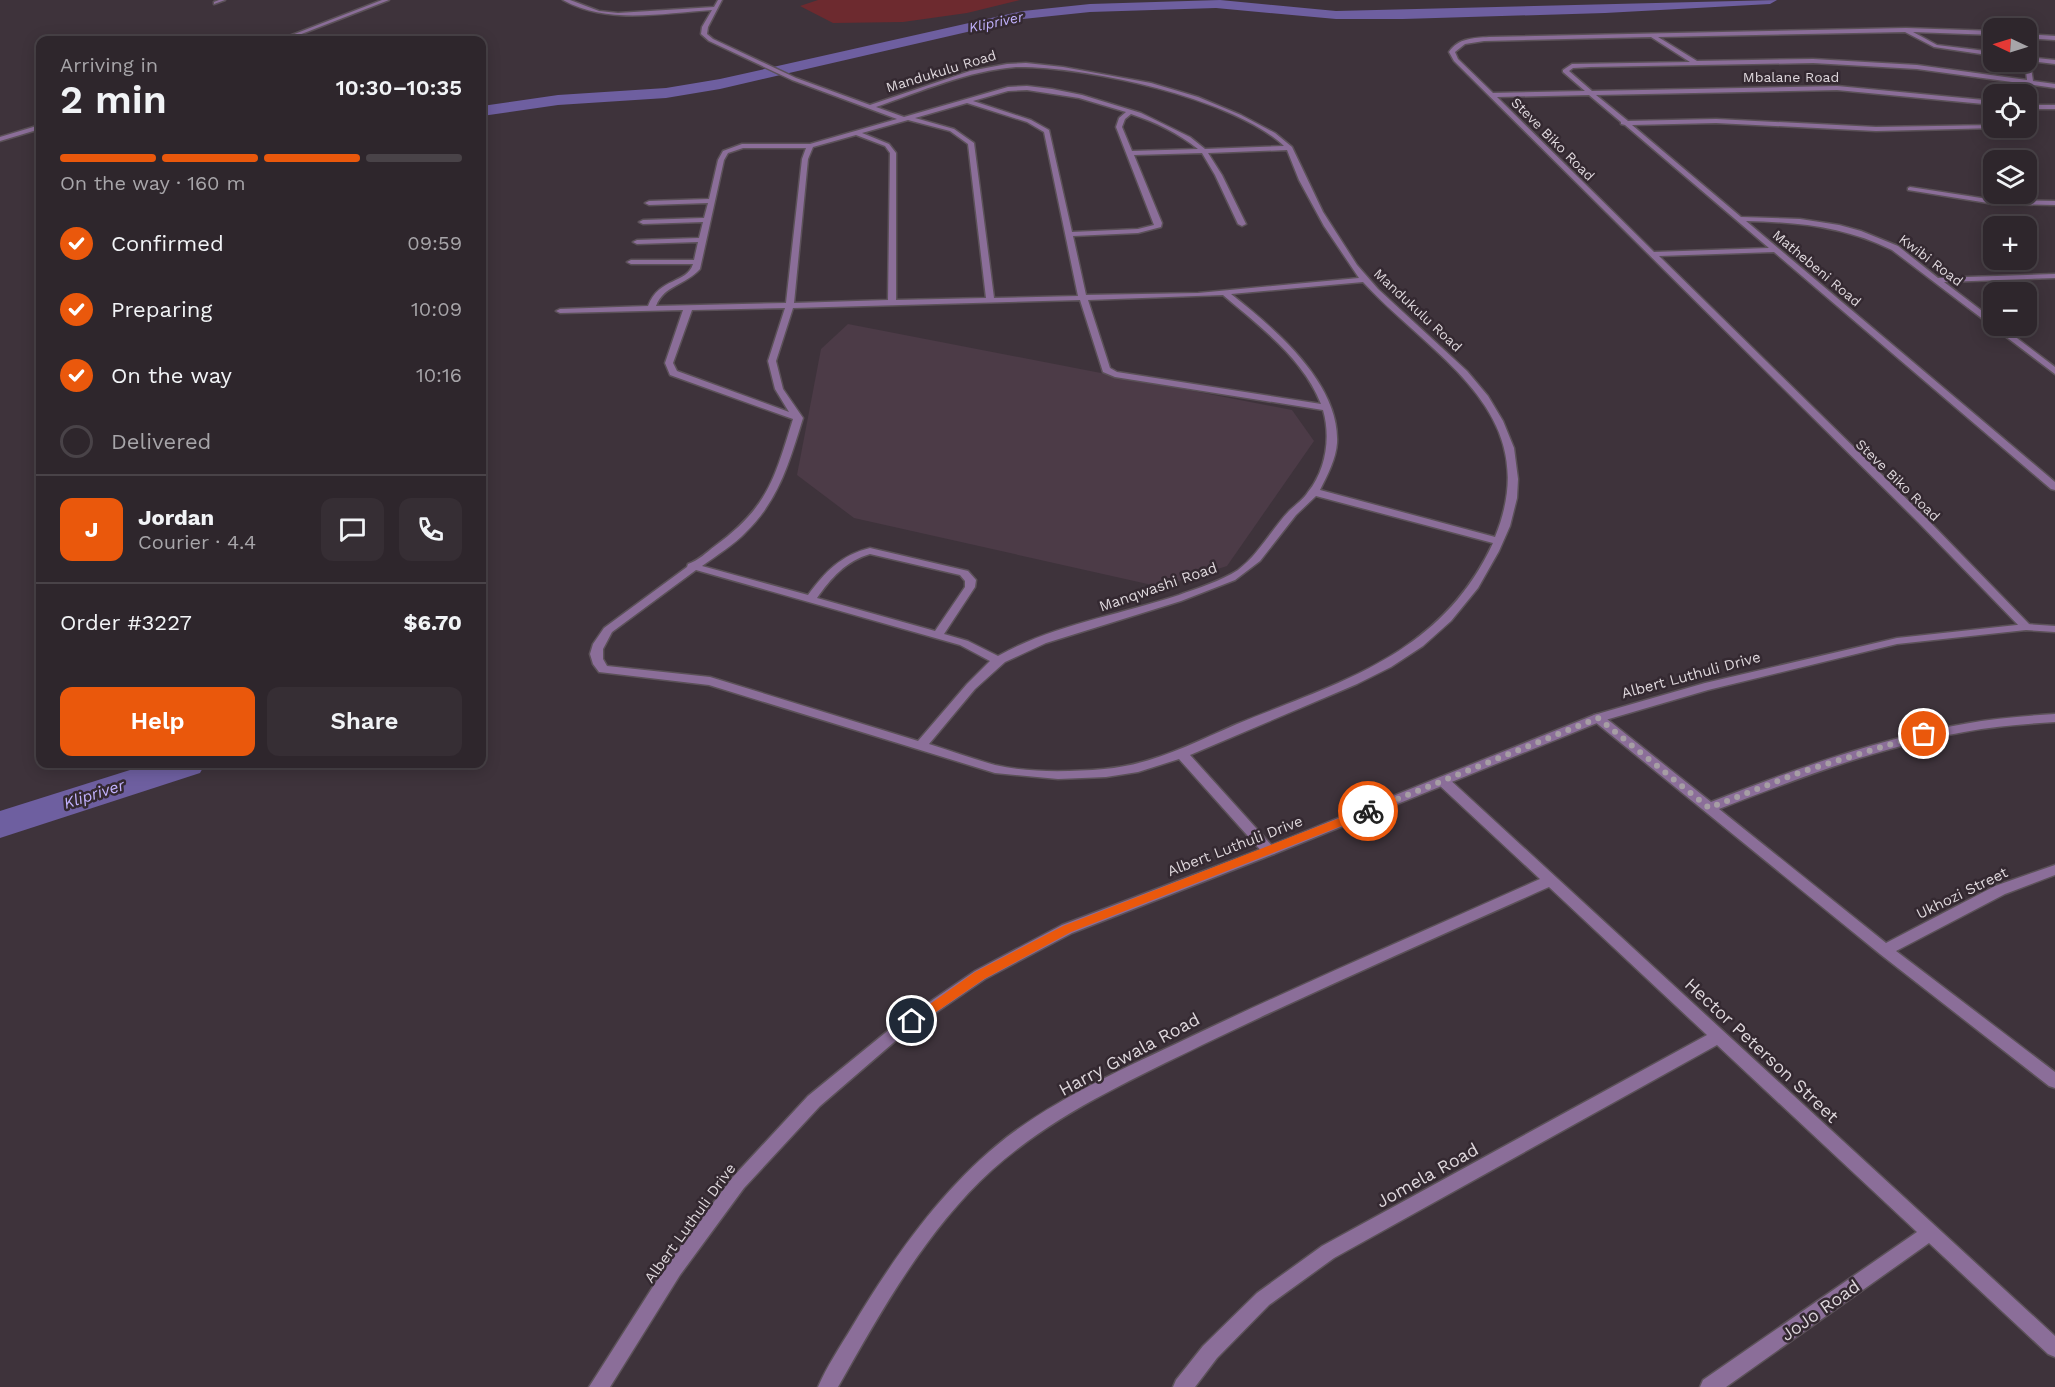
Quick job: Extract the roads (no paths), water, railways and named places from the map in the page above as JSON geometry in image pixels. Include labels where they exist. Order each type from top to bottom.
[{"type":"street","points":[[216,3],[222,0]]},
{"type":"street","points":[[292,36],[387,0]]},
{"type":"street","points":[[565,0],[598,12],[618,15],[715,8]]},
{"type":"street","points":[[720,0],[705,27],[704,34],[711,40],[794,79],[870,107],[952,130],[971,143],[990,300]]},
{"type":"street","points":[[1906,30],[1936,46],[1983,52]]},
{"type":"street","name":"Steve Biko Road","points":[[1983,33],[1906,30],[1489,39],[1455,47],[1452,51],[1453,57],[1922,520],[2026,627]]},
{"type":"street","points":[[1653,36],[1696,63],[1787,61],[1863,63],[2055,86]]},
{"type":"street","points":[[2037,37],[2055,38]]},
{"type":"street","points":[[2037,60],[2055,62]]},
{"type":"street","name":"Mathebeni Road","points":[[1696,63],[1591,64],[1567,69],[1566,73],[2055,487]]},
{"type":"street","name":"Mandukulu Road","points":[[692,566],[603,635],[596,650],[598,665],[603,669],[710,681],[995,769],[1038,776],[1124,771],[1182,753],[1356,682],[1427,639],[1465,600],[1483,574],[1499,541],[1510,506],[1513,481],[1510,456],[1497,417],[1465,372],[1364,280],[1324,220],[1304,183],[1290,148],[1257,126],[1212,103],[1131,80],[1054,67],[998,67],[870,107]]},
{"type":"street","points":[[2029,72],[2030,82]]},
{"type":"street","points":[[651,309],[659,290],[692,274],[698,262],[721,160],[730,149],[747,146],[810,146],[1008,89],[1030,87],[1161,122],[1204,151],[1242,224]]},
{"type":"street","name":"Mbalane Road","points":[[1492,95],[1837,88],[1983,102]]},
{"type":"street","points":[[968,101],[1044,128],[1083,298],[1105,368],[1109,372],[1327,408]]},
{"type":"street","points":[[2037,108],[2055,107]]},
{"type":"street","points":[[1069,234],[1127,232],[1157,227],[1158,223],[1119,127],[1122,118],[1130,112]]},
{"type":"street","points":[[1623,123],[1727,122],[1876,129],[1983,127]]},
{"type":"street","points":[[0,140],[36,129]]},
{"type":"street","points":[[857,133],[888,145],[893,153],[892,303]]},
{"type":"street","points":[[798,418],[785,400],[772,371],[772,361],[790,305],[805,159],[810,146]]},
{"type":"street","points":[[1130,153],[1290,148]]},
{"type":"street","points":[[1910,189],[1994,202],[2055,202]]},
{"type":"street","points":[[649,203],[712,201]]},
{"type":"street","name":"Kwibi Road","points":[[1740,219],[1801,221],[1867,235],[1895,248],[1983,316]]},
{"type":"street","points":[[643,222],[708,220]]},
{"type":"street","points":[[637,242],[703,240]]},
{"type":"street","points":[[1651,254],[1773,250]]},
{"type":"street","points":[[631,262],[698,262]]},
{"type":"street","points":[[1936,280],[2055,276]]},
{"type":"street","points":[[560,311],[1226,294],[1364,280]]},
{"type":"street","name":"Manqwashi Road","points":[[922,745],[982,674],[998,660],[1056,635],[1178,598],[1233,577],[1248,567],[1290,515],[1314,492],[1332,444],[1327,408],[1318,389],[1293,356],[1248,311],[1226,294]]},
{"type":"street","points":[[688,309],[669,363],[673,373],[798,418]]},
{"type":"street","name":"Kwibi Road","points":[[2009,336],[2055,371]]},
{"type":"street","points":[[692,566],[742,531],[765,505],[785,462],[798,418]]},
{"type":"street","points":[[1314,492],[1499,541]]},
{"type":"street","points":[[810,600],[838,565],[855,555],[870,551],[964,573],[971,580],[970,587],[937,636]]},
{"type":"street","points":[[692,566],[964,643],[998,660]]},
{"type":"street","name":"Albert Luthuli Drive","points":[[599,1387],[674,1269],[738,1183],[814,1101],[895,1032],[980,975],[1067,929],[1269,851],[1598,718],[1705,687],[1897,641],[2026,627],[2055,629]]},
{"type":"street","points":[[1598,718],[1885,950],[2055,1081]]},
{"type":"street","points":[[1709,808],[1801,772],[1907,738],[1978,723],[2055,718]]},
{"type":"street","points":[[1182,753],[1269,851]]},
{"type":"street","name":"Hector Peterson Street","points":[[1443,781],[2055,1348]]},
{"type":"street","name":"Ukhozi Street","points":[[1885,950],[2000,890],[2055,870]]},
{"type":"street","name":"Harry Gwala Road","points":[[828,1387],[863,1325],[915,1249],[967,1184],[1013,1142],[1095,1091],[1250,1014],[1549,881]]},
{"type":"street","name":"Jomela Road","points":[[1183,1387],[1210,1352],[1263,1299],[1328,1251],[1719,1036]]},
{"type":"street","name":"JoJo Road","points":[[1710,1387],[1931,1232]]},
{"type":"waterway","name":"Klipriver","points":[[486,110],[558,100],[666,93],[720,84],[1023,15],[1090,8],[1216,4],[1336,15],[1403,15],[1605,9],[1770,0]]},
{"type":"waterway","name":"Klipriver","points":[[0,825],[175,768]]}]
